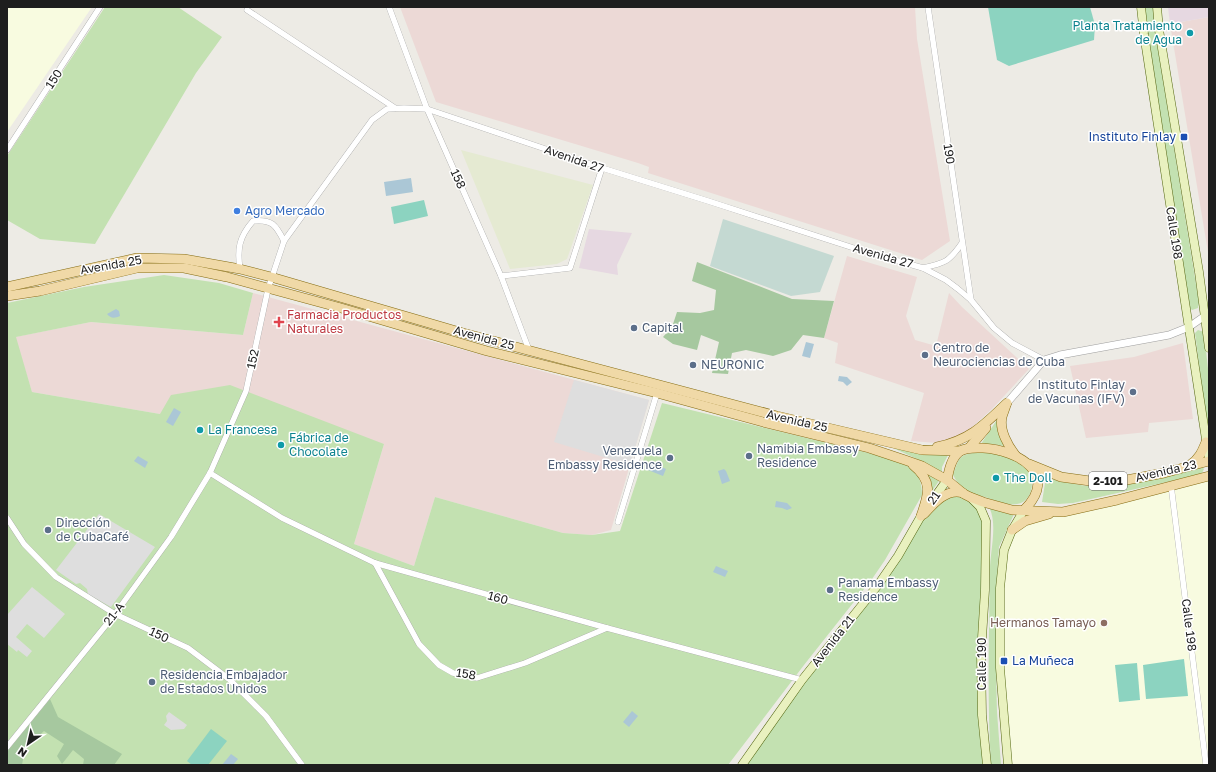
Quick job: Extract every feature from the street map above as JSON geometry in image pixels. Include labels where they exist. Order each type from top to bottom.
[{"type":"main road","name":"Calle 198","points":[[1141,7],[1209,460]]},
{"type":"main road","name":"Calle 198","points":[[1157,7],[1159,30],[1207,314],[1209,348]]},
{"type":"main road","name":"Avenida 25","points":[[7,287],[136,258],[184,259],[240,269],[271,277],[463,333],[770,415],[922,450],[964,450]]},
{"type":"main road","name":"Avenida 25","points":[[7,296],[137,268],[184,268],[341,308],[487,350],[869,448],[922,466],[947,480]]},
{"type":"main road","points":[[922,450],[962,440],[979,430],[1008,403]]},
{"type":"main road","points":[[967,495],[947,480],[951,465],[1008,403]]},
{"type":"main road","points":[[1008,403],[1002,418],[1003,434],[1016,456]]},
{"type":"main road","points":[[1187,467],[1202,454],[1206,442]]},
{"type":"main road","points":[[921,516],[934,503],[948,493],[957,491],[983,502],[1012,510],[1024,510],[1031,503],[1036,494],[1038,485],[1037,478],[1029,464],[1016,456],[993,449],[964,450]]},
{"type":"main road","points":[[906,460],[924,476],[928,489],[928,496],[921,516]]},
{"type":"main road","name":"Avenida 23","points":[[1029,464],[1061,477],[1090,481],[1121,481],[1187,467],[1209,460]]},
{"type":"main road","name":"Avenida 23","points":[[1024,510],[1063,512],[1117,500],[1209,476]]},
{"type":"main road","name":"21","points":[[921,516],[947,480]]},
{"type":"main road","name":"Calle 190","points":[[967,495],[980,507],[986,520],[985,590],[981,654],[982,714],[987,765]]},
{"type":"main road","name":"Calle 190","points":[[1008,765],[1000,668],[1000,588],[1004,550],[1012,530],[1024,510]]},
{"type":"main road","points":[[1012,530],[1024,521],[1045,514],[1063,512]]},
{"type":"main road","name":"Avenida 21","points":[[742,765],[802,680],[878,585],[898,556],[921,516]]},
{"type":"street","name":"150","points":[[7,150],[100,7]]},
{"type":"street","name":"158","points":[[389,7],[427,109],[501,276],[529,350]]},
{"type":"street","name":"190","points":[[928,7],[971,300]]},
{"type":"street","points":[[247,10],[395,108]]},
{"type":"street","name":"Avenida 27","points":[[395,108],[427,109],[602,168],[923,268],[946,280],[971,300],[994,328],[1010,341],[1044,360]]},
{"type":"street","name":"152","points":[[210,473],[246,391],[271,277],[284,241],[372,120],[387,109],[395,108]]},
{"type":"street","points":[[501,276],[570,268],[602,168]]},
{"type":"street","points":[[240,269],[238,254],[240,240],[246,228],[253,222],[265,220],[278,228],[284,241]]},
{"type":"street","name":"Avenida 27","points":[[923,268],[944,263],[955,254],[962,243]]},
{"type":"street","points":[[1008,403],[1044,360],[1060,355],[1169,335],[1189,326],[1207,314]]},
{"type":"street","points":[[618,522],[657,393]]},
{"type":"street","name":"160","points":[[210,473],[282,518],[375,563],[607,628],[802,680]]},
{"type":"street","name":"21-A","points":[[7,747],[115,614],[171,537],[210,473]]},
{"type":"street","name":"Calle 198","points":[[1171,485],[1206,765]]},
{"type":"street","name":"150","points":[[7,518],[24,544],[56,577],[115,614],[188,648],[229,679],[266,716],[302,765]]},
{"type":"street","name":"158","points":[[375,563],[419,644],[439,665],[453,673],[477,678],[525,662],[607,628]]},
{"type":"shaded area","points":[[7,7],[92,7],[7,132]]},
{"type":"shaded area","points":[[400,7],[915,7],[917,39],[950,241],[922,260],[648,173],[649,167],[638,163],[436,102]]},
{"type":"shaded area","points":[[1168,7],[1209,7],[1209,17],[1170,24]]},
{"type":"shaded area","points":[[1209,17],[1209,258],[1170,24]]},
{"type":"shaded area","points":[[461,150],[593,185],[567,259],[557,264],[510,269]]},
{"type":"shaded area","points":[[411,178],[413,192],[386,196],[384,182]]},
{"type":"shaded area","points":[[723,219],[834,256],[820,292],[791,296],[710,266]]},
{"type":"shaded area","points":[[589,229],[632,233],[617,265],[618,275],[579,268]]},
{"type":"shaded area","name":"Centro de Neurociencias de Cuba","points":[[847,256],[917,277],[906,316],[915,340],[936,346],[949,293],[1029,369],[992,409],[970,429],[955,437],[937,443],[911,441],[924,393],[835,363],[838,343],[824,338]]},
{"type":"shaded area","points":[[253,293],[649,400],[611,530],[592,535],[563,533],[435,497],[414,566],[354,544],[384,444],[160,414],[32,392],[15,337],[91,322],[243,335]]},
{"type":"shaded area","points":[[116,309],[119,311],[120,316],[113,318],[107,314]]},
{"type":"shaded area","points":[[806,342],[814,344],[810,358],[802,356]]},
{"type":"shaded area","name":"Instituto Finlay de Vacunas (IFV)","points":[[1183,343],[1193,419],[1149,423],[1148,432],[1086,438],[1070,366],[1134,357]]},
{"type":"shaded area","points":[[839,376],[847,377],[852,382],[847,386],[843,382],[838,381]]},
{"type":"shaded area","points":[[574,380],[649,400],[630,465],[554,442]]},
{"type":"shaded area","points":[[174,408],[181,412],[173,426],[166,422]]},
{"type":"shaded area","points":[[138,456],[148,462],[145,468],[134,461]]},
{"type":"shaded area","points":[[651,462],[666,469],[663,476],[648,470]]},
{"type":"shaded area","points":[[724,469],[730,481],[722,484],[718,471]]},
{"type":"shaded area","name":"Hermanos Tamayo","points":[[1209,476],[1209,765],[1008,765],[1000,588],[1009,536],[1025,521]]},
{"type":"shaded area","points":[[776,501],[787,503],[792,508],[787,510],[775,507]]},
{"type":"shaded area","points":[[99,514],[155,547],[111,607],[88,594],[87,589],[80,583],[76,584],[56,570]]},
{"type":"shaded area","points":[[716,566],[728,571],[725,577],[713,572]]},
{"type":"shaded area","points":[[32,587],[65,614],[44,638],[27,624],[16,637],[32,651],[27,657],[18,650],[17,652],[7,644],[7,615]]},
{"type":"shaded area","points":[[632,711],[638,716],[629,727],[623,722]]},
{"type":"shaded area","points":[[169,712],[187,725],[184,729],[171,730],[164,725],[167,721],[166,716]]},
{"type":"shaded area","points":[[231,754],[238,759],[233,765],[222,765]]},
{"type":"green space","points":[[105,7],[178,7],[222,37],[196,73],[95,244],[40,239],[7,220],[7,156]]},
{"type":"green space","points":[[988,7],[1090,7],[1095,25],[1094,40],[1009,66],[997,60]]},
{"type":"green space","points":[[1145,7],[1153,7],[1155,31],[1199,303],[1198,308],[1192,310],[1190,308]]},
{"type":"green space","points":[[424,200],[428,216],[394,224],[391,207]]},
{"type":"green space","points":[[697,262],[792,299],[834,301],[824,338],[803,335],[791,350],[773,356],[746,350],[732,353],[728,374],[712,373],[719,342],[701,335],[697,350],[673,344],[663,337],[672,327],[677,312],[700,313],[714,310],[716,290],[692,281]]},
{"type":"green space","points":[[164,275],[219,283],[253,293],[243,335],[91,322],[16,337],[32,392],[160,414],[171,395],[230,385],[384,444],[354,544],[414,566],[435,497],[563,533],[592,535],[620,531],[662,403],[885,457],[906,465],[916,473],[921,486],[922,495],[885,560],[872,579],[728,765],[7,765],[7,303],[84,287]]},
{"type":"green space","points":[[1198,330],[1204,332],[1209,378],[1209,440],[1195,333]]},
{"type":"green space","points":[[998,418],[998,433],[1004,446],[981,444]]},
{"type":"green space","points":[[893,448],[924,455],[948,455],[942,467],[942,473],[928,464]]},
{"type":"green space","points":[[980,452],[995,453],[1013,459],[1025,468],[1029,473],[1032,488],[1025,500],[1017,504],[1005,503],[970,492],[959,484],[953,475],[957,463],[964,455]]},
{"type":"green space","points":[[1202,467],[1204,469],[1202,473],[1198,475],[1073,503],[1058,504],[1042,502],[1046,477],[1058,481],[1086,486],[1114,486]]},
{"type":"green space","points":[[926,472],[939,481],[932,491],[931,481]]},
{"type":"green space","points":[[964,494],[986,521],[981,654],[987,765],[742,765],[878,585],[921,516],[941,498]]},
{"type":"green space","points":[[989,507],[1005,513],[1014,514],[999,547],[996,589],[997,712],[1001,765],[991,765],[989,619],[990,563],[993,538],[993,521]]},
{"type":"green space","points":[[1184,659],[1188,696],[1146,699],[1143,665]]},
{"type":"green space","points":[[1137,663],[1140,700],[1119,702],[1115,665]]},
{"type":"green space","points":[[50,699],[58,717],[122,754],[114,765],[83,765],[84,759],[73,750],[62,764],[57,756],[64,744],[44,731],[25,748],[22,765],[7,765],[7,752]]},
{"type":"green space","points":[[211,729],[227,741],[208,765],[192,765],[187,761]]},
{"type":"place","name":"Planta Tratamiento de Agua","points":[[1190,33]]},
{"type":"place","name":"Instituto Finlay","points":[[1184,137]]},
{"type":"place","name":"Agro Mercado","points":[[237,211]]},
{"type":"place","name":"Farmacia Productos Naturales","points":[[279,322]]},
{"type":"place","name":"Capital","points":[[634,328]]},
{"type":"place","name":"Centro de Neurociencias de Cuba","points":[[925,355]]},
{"type":"place","name":"NEURONIC","points":[[693,365]]},
{"type":"place","name":"Instituto Finlay de Vacunas (IFV)","points":[[1133,392]]},
{"type":"place","name":"La Francesa","points":[[200,430]]},
{"type":"place","name":"Fábrica de Chocolate","points":[[281,445]]},
{"type":"place","name":"Namibia Embassy Residence","points":[[749,456]]},
{"type":"place","name":"Venezuela Embassy Residence","points":[[670,458]]},
{"type":"place","name":"The Doll","points":[[996,478]]},
{"type":"place","name":"Dirección de CubaCafé","points":[[48,530]]},
{"type":"place","name":"Panama Embassy Residence","points":[[830,590]]},
{"type":"place","name":"Hermanos Tamayo","points":[[1104,623]]},
{"type":"place","name":"La Muñeca","points":[[1004,661]]},
{"type":"place","name":"Residencia Embajador de Estados Unidos","points":[[152,682]]}]
